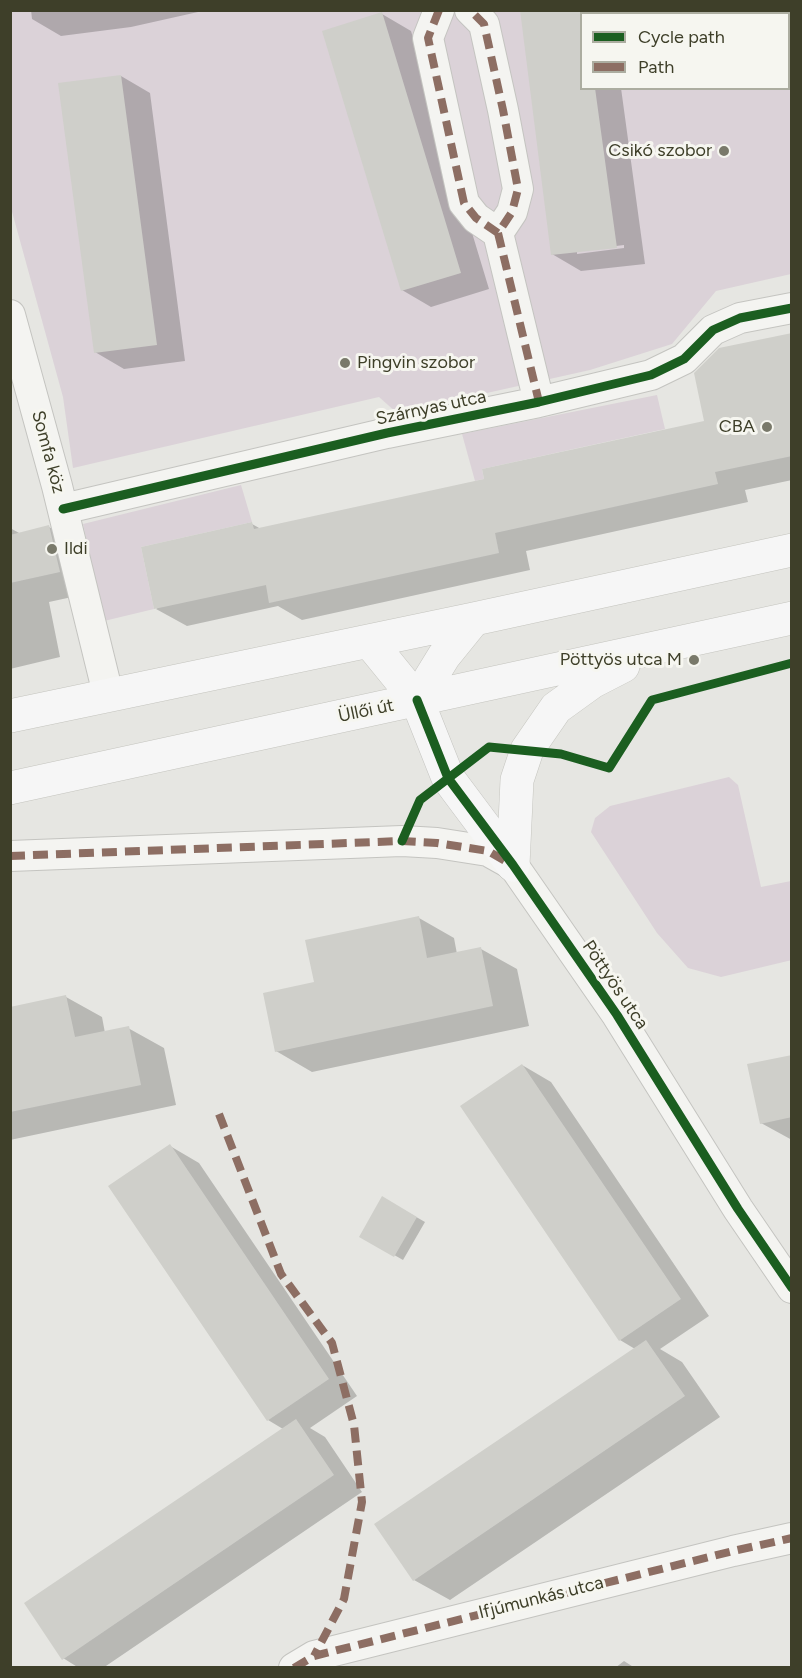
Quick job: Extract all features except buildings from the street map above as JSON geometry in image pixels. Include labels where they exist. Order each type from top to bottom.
[{"type":"main road","points":[[10,716],[474,620],[792,550]]},
{"type":"main road","name":"Üllői út","points":[[10,788],[792,618]]},
{"type":"main road","points":[[417,700],[444,656],[474,620]]},
{"type":"main road","name":"Pöttyös utca","points":[[369,642],[417,700],[448,778],[513,865]]},
{"type":"main road","points":[[513,865],[517,780],[528,750],[556,708],[592,682],[657,648]]},
{"type":"street","points":[[439,10],[428,38],[464,203],[476,218],[498,233],[539,402]]},
{"type":"street","points":[[470,10],[483,24],[518,189],[512,212],[498,233]]},
{"type":"street","name":"Szárnyas utca","points":[[63,509],[387,433],[539,402],[659,373],[684,359],[714,330],[740,318],[792,308]]},
{"type":"street","name":"Somfa köz","points":[[10,315],[63,509],[108,694]]},
{"type":"street","points":[[10,856],[402,841],[437,843],[488,851],[513,865]]},
{"type":"street","name":"Pöttyös utca","points":[[513,865],[617,1016],[738,1209],[792,1288]]},
{"type":"street","name":"Ifjúmunkás utca","points":[[294,1668],[314,1656],[792,1538]]},
{"type":"shaded area","points":[[10,11],[791,11],[791,274],[716,291],[672,344],[590,370],[397,413],[379,397],[73,468],[63,397],[11,208]]},
{"type":"shaded area","points":[[657,395],[665,429],[482,469],[484,479],[475,481],[462,434]]},
{"type":"shaded area","points":[[241,485],[252,522],[141,547],[154,609],[104,621],[83,524]]},
{"type":"shaded area","points":[[729,777],[738,785],[761,887],[791,881],[792,960],[721,977],[688,968],[657,933],[591,832],[595,818],[610,806]]},
{"type":"marked path","points":[[439,10],[428,38],[464,203],[476,218],[498,233],[512,212],[518,189],[484,24],[470,10]]},
{"type":"marked path","points":[[498,233],[539,402]]},
{"type":"marked path","points":[[10,856],[402,841],[437,843],[488,851],[505,861]]},
{"type":"marked path","points":[[219,1114],[281,1274],[332,1343],[354,1425],[362,1502],[344,1599],[314,1656]]},
{"type":"marked path","points":[[294,1668],[314,1656],[792,1538]]},
{"type":"cycle path","points":[[63,509],[387,433],[539,402],[651,375],[684,359],[713,330],[740,318],[792,308]]},
{"type":"cycle path","points":[[402,841],[420,800],[489,747],[561,754],[609,768],[652,700],[792,663]]},
{"type":"cycle path","points":[[417,700],[448,778],[513,865],[617,1015],[738,1209],[792,1288]]},
{"type":"place","name":"Csikó szobor","points":[[724,151]]},
{"type":"place","name":"Pingvin szobor","points":[[345,363]]},
{"type":"place","name":"CBA","points":[[767,427]]},
{"type":"place","name":"Ildi","points":[[52,549]]},
{"type":"place","name":"Pöttyös utca M","points":[[694,660]]}]
